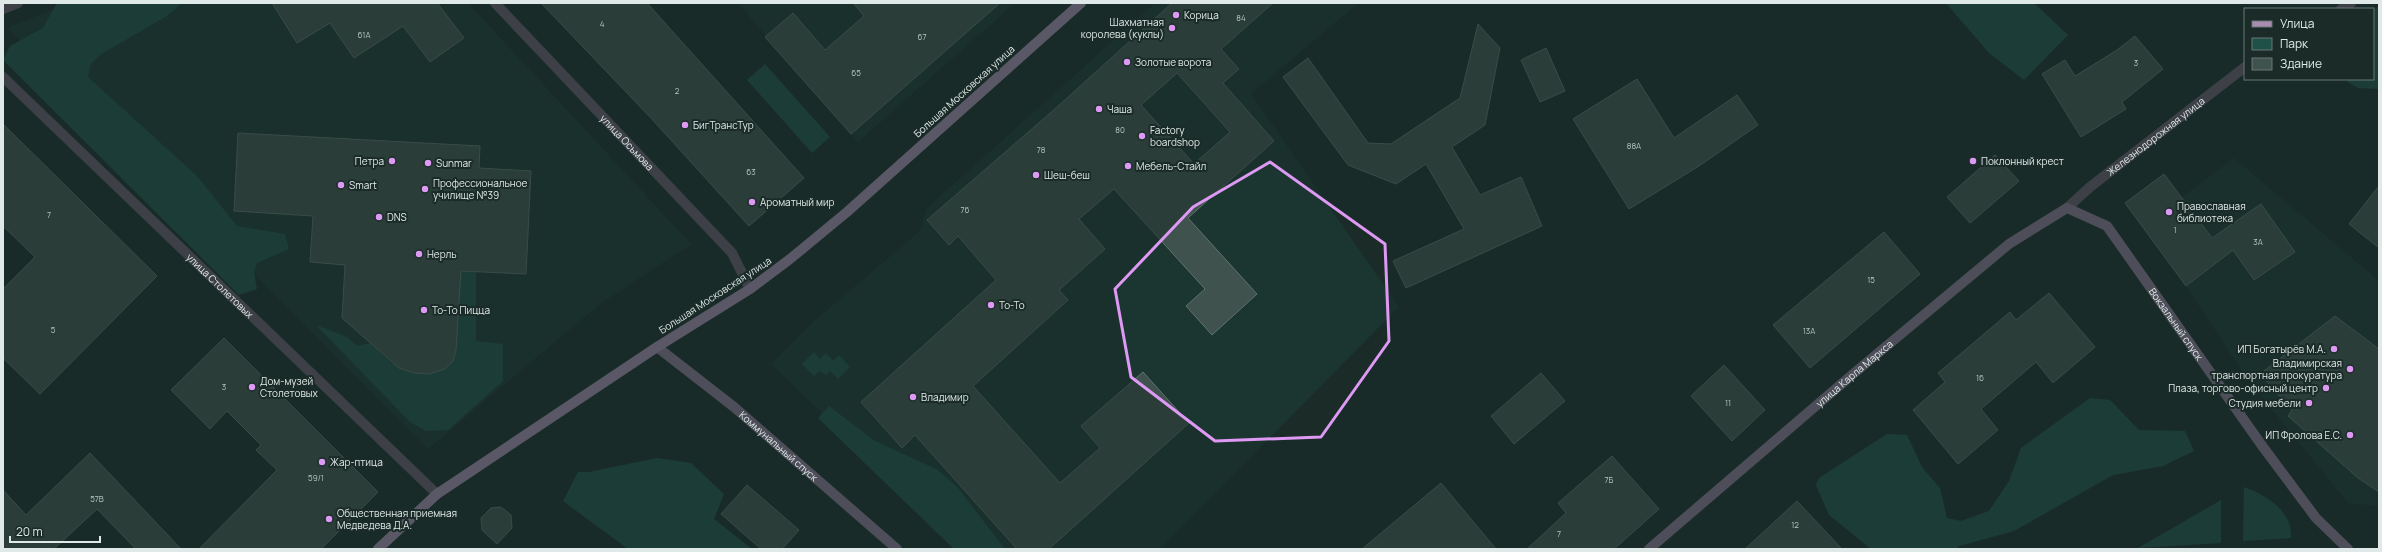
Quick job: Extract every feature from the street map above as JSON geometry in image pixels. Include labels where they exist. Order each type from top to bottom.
[{"type":"main road","name":"Большая Московская улица","points":[[378,549],[437,494],[657,347],[750,288],[790,259],[847,212],[1080,3]]},
{"type":"main road","name":"улица Карла Маркса","points":[[1649,549],[1853,374],[2009,244],[2067,208]]},
{"type":"main road","name":"Вокзальный спуск","points":[[2067,208],[2106,226],[2263,447],[2316,518],[2348,549]]},
{"type":"main road","name":"Коммунальный спуск","points":[[657,347],[734,407],[897,549]]},
{"type":"street","points":[[3,9],[18,3]]},
{"type":"street","name":"улица Осьмова","points":[[495,3],[732,253],[750,288]]},
{"type":"street","name":"Железнодорожная улица","points":[[2067,208],[2090,187],[2244,68]]},
{"type":"street","name":"улица Столетовых","points":[[3,77],[437,494]]},
{"type":"highlighted area","points":[[1270,162],[1385,244],[1389,341],[1321,437],[1215,441],[1131,377],[1115,289],[1193,207]]},
{"type":"shaded area","points":[[68,3],[468,3],[691,244],[600,304],[428,449],[8,28]]},
{"type":"shaded area","points":[[738,3],[1015,3],[858,142]]},
{"type":"shaded area","points":[[1155,3],[1358,3],[1251,94],[1399,307],[1160,549],[963,549],[771,364],[813,322],[920,231],[927,208]]},
{"type":"shaded area","points":[[2234,158],[2379,281],[2379,506],[2348,503],[2246,377],[2186,286],[2225,256],[2181,198]]},
{"type":"green space","points":[[57,3],[182,3],[167,16],[100,55],[90,65],[88,77],[197,176],[237,226],[285,234],[289,249],[257,263],[254,272],[257,289],[239,295],[3,60],[10,46],[43,28]]},
{"type":"green space","points":[[1946,3],[2034,3],[2068,35],[2024,80],[1988,52]]},
{"type":"green space","points":[[2379,6],[2379,89],[2358,88],[2348,82],[2348,80],[2374,80],[2374,9]]},
{"type":"green space","points":[[765,64],[830,137],[812,153],[747,80]]},
{"type":"green space","points":[[461,271],[476,272],[476,341],[503,344],[503,381],[448,430],[426,431],[410,422],[316,325],[347,337],[357,346],[370,343],[390,361],[403,369],[429,374]]},
{"type":"green space","points":[[814,352],[820,359],[826,353],[833,361],[839,355],[850,367],[838,379],[830,371],[826,375],[820,371],[814,376],[802,364]]},
{"type":"green space","points":[[2090,398],[2110,400],[2139,430],[2185,431],[2194,451],[2163,466],[2113,475],[2014,531],[1959,546],[1955,549],[1871,549],[1829,515],[1816,485],[1819,478],[1887,434],[1907,435],[1922,467],[1940,488],[1947,518],[1961,521],[1989,511],[2009,481],[2021,448]]},
{"type":"green space","points":[[829,406],[875,441],[938,470],[958,488],[1005,549],[954,549],[818,418]]},
{"type":"green space","points":[[657,458],[691,463],[724,494],[714,519],[752,549],[628,549],[563,501],[578,472],[589,472]]},
{"type":"green space","points":[[2244,487],[2269,500],[2283,512],[2288,520],[2291,538],[2243,541]]},
{"type":"green space","points":[[2221,500],[2221,543],[2138,548]]},
{"type":"building","points":[[272,3],[440,3],[438,4],[464,38],[430,62],[403,26],[354,58],[330,23],[297,43]]},
{"type":"building","points":[[541,3],[647,3],[804,178],[749,226],[650,117]]},
{"type":"building","points":[[853,3],[1000,3],[851,134],[765,37],[793,13],[825,50],[864,16]]},
{"type":"building","points":[[1172,3],[1273,3],[1221,49],[1239,69],[1223,83],[1274,141],[1188,218],[1257,294],[1212,335],[1186,306],[1205,289],[1114,189],[1079,219],[1105,249],[1059,290],[1068,300],[973,386],[1060,483],[1100,448],[1081,426],[1143,372],[1189,423],[1049,549],[1017,549],[915,435],[902,448],[861,402],[996,280],[958,236],[949,245],[927,220],[1056,108]],"holes":[[[1177,73],[1230,132],[1194,164],[1141,105]]]},
{"type":"building","points":[[1478,24],[1500,48],[1485,125],[1452,147],[1480,195],[1521,177],[1542,226],[1406,288],[1393,261],[1464,229],[1426,164],[1396,184],[1348,165],[1283,77],[1308,58],[1368,143],[1391,144],[1460,98]]},
{"type":"building","points":[[2135,36],[2163,69],[2122,102],[2126,109],[2081,137],[2042,74],[2065,60],[2075,76],[2117,50]]},
{"type":"building","points":[[1546,48],[1565,91],[1540,102],[1521,60]]},
{"type":"building","points":[[1637,79],[1674,138],[1737,95],[1758,125],[1699,166],[1629,209],[1573,119]]},
{"type":"building","points":[[3,124],[157,276],[40,394],[3,358],[3,289],[35,257],[3,226]]},
{"type":"building","name":"Нерль","points":[[238,133],[480,146],[479,168],[531,171],[526,274],[461,271],[456,350],[453,361],[445,369],[429,374],[414,373],[399,368],[342,318],[345,265],[310,262],[313,216],[234,211]]},
{"type":"building","points":[[1995,155],[2019,181],[1970,223],[1947,197]]},
{"type":"building","points":[[2164,174],[2212,238],[2261,204],[2295,252],[2254,280],[2233,250],[2186,286],[2125,203]]},
{"type":"building","points":[[2379,186],[2379,248],[2349,224]]},
{"type":"building","points":[[1884,232],[1920,274],[1810,368],[1773,325]]},
{"type":"building","points":[[2049,293],[2095,347],[2053,383],[2036,362],[1981,409],[1998,430],[1958,464],[1913,410],[1945,382],[1938,373],[2010,312],[2016,320]]},
{"type":"building","name":"Плаза, торгово-офисный центр","points":[[2335,316],[2379,349],[2379,492],[2358,478],[2288,416],[2292,410],[2260,374]]},
{"type":"building","points":[[224,338],[378,492],[321,549],[199,549],[277,470],[256,450],[261,445],[227,411],[210,429],[171,390]]},
{"type":"building","points":[[1724,365],[1765,410],[1732,441],[1691,396]]},
{"type":"building","points":[[1541,373],[1565,401],[1514,444],[1491,416]]},
{"type":"building","points":[[90,453],[181,549],[136,549],[97,509],[54,549],[3,549],[3,490],[26,515]]},
{"type":"building","points":[[1612,456],[1659,509],[1614,549],[1527,549],[1566,513],[1558,503]]},
{"type":"building","points":[[1441,483],[1496,549],[1362,549]]},
{"type":"building","points":[[747,485],[799,530],[782,549],[761,549],[721,514]]},
{"type":"building","points":[[1797,501],[1842,549],[1745,549]]},
{"type":"building","points":[[501,507],[511,515],[512,528],[497,544],[482,530],[481,518],[491,508]]},
{"type":"place","name":"Корица","points":[[1176,15]]},
{"type":"place","name":"Шахматная королева (куклы)","points":[[1172,28]]},
{"type":"place","name":"Золотые ворота","points":[[1127,62]]},
{"type":"place","name":"Чаша","points":[[1099,109]]},
{"type":"place","name":"БигТрансТур","points":[[685,125]]},
{"type":"place","name":"Factory boardshop","points":[[1142,136]]},
{"type":"place","name":"Петра","points":[[392,161]]},
{"type":"place","name":"Поклонный крест","points":[[1973,161]]},
{"type":"place","name":"Sunmar","points":[[428,163]]},
{"type":"place","name":"Мебель-Стайл","points":[[1128,166]]},
{"type":"place","name":"Шеш-беш","points":[[1036,175]]},
{"type":"place","name":"Smart","points":[[341,185]]},
{"type":"place","name":"Профессиональное училище №39","points":[[425,189]]},
{"type":"place","name":"Ароматный мир","points":[[752,202]]},
{"type":"place","name":"Православная библиотека","points":[[2169,212]]},
{"type":"place","name":"DNS","points":[[379,217]]},
{"type":"place","name":"Нерль","points":[[419,254]]},
{"type":"place","name":"То-То","points":[[991,305]]},
{"type":"place","name":"То-То Пицца","points":[[424,310]]},
{"type":"place","name":"ИП Богатырёв М.А.","points":[[2334,349]]},
{"type":"place","name":"Владимирская транспортная прокуратура","points":[[2350,369]]},
{"type":"place","name":"Дом-музей Столетовых","points":[[252,387]]},
{"type":"place","name":"Плаза, торгово-офисный центр","points":[[2326,388]]},
{"type":"place","name":"Владимир","points":[[913,397]]},
{"type":"place","name":"Студия мебели","points":[[2309,403]]},
{"type":"place","name":"ИП Фролова Е.С.","points":[[2350,435]]},
{"type":"place","name":"Жар-птица","points":[[322,462]]},
{"type":"place","name":"Общественная приемная Медведева Д.А.","points":[[329,519]]}]
